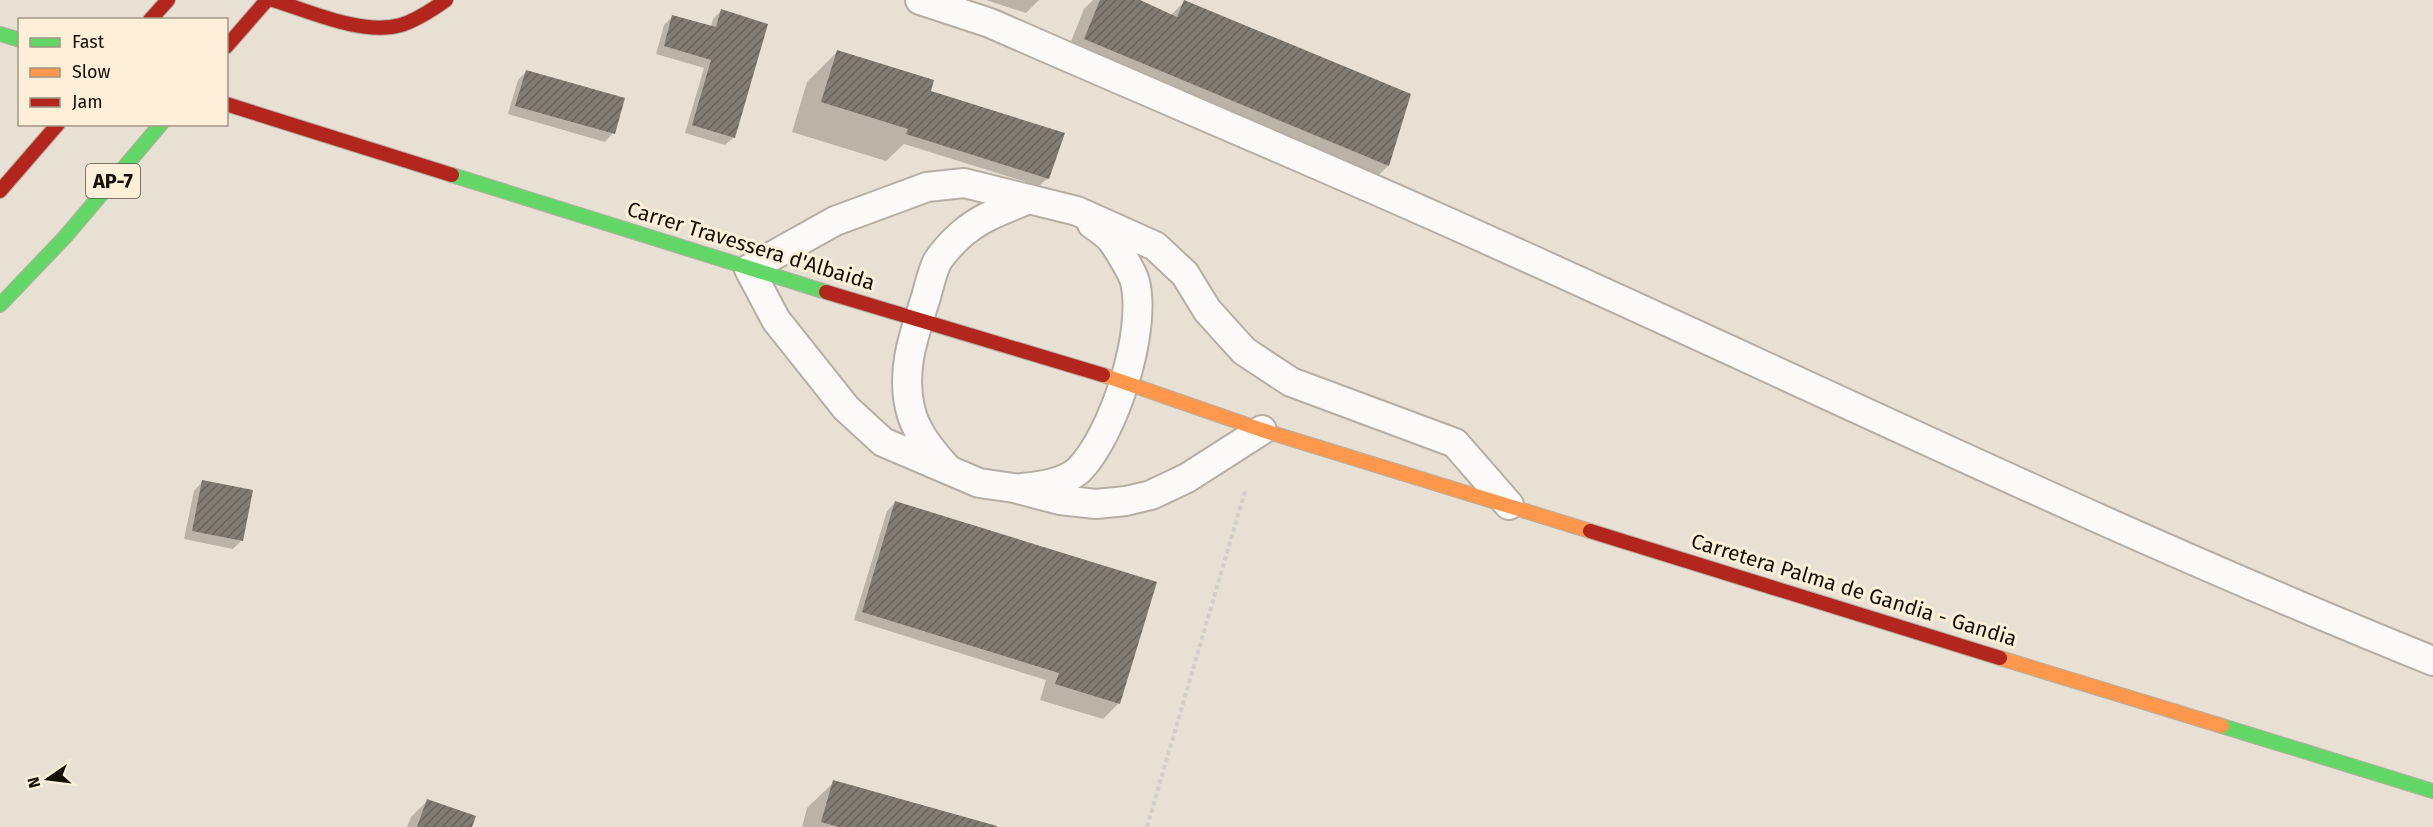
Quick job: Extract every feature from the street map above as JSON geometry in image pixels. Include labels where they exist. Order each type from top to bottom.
[{"type":"main road","points":[[152,18],[168,0]]},
{"type":"main road","points":[[228,45],[267,0]]},
{"type":"main road","points":[[273,0],[347,23],[393,27],[423,15],[446,0]]},
{"type":"main road","points":[[0,34],[18,39]]},
{"type":"main road","name":"Carrer Travessera d'Albaida","points":[[228,105],[750,269],[1125,382],[1262,430]]},
{"type":"main road","points":[[0,191],[56,126]]},
{"type":"main road","name":"AP-7","points":[[0,305],[65,237],[159,126]]},
{"type":"main road","name":"Carretera Palma de Gandia - Gandia","points":[[1262,430],[2433,791]]},
{"type":"lane","points":[[920,0],[990,22],[1441,218],[1914,435],[2316,614],[2433,662]]},
{"type":"lane","points":[[1262,430],[1187,478],[1151,495],[1126,501],[1096,504],[1060,500],[1014,488],[979,483],[883,442],[846,408],[776,320],[750,269],[835,221],[927,187],[964,183],[1077,211],[1155,246],[1185,273],[1207,310],[1244,351],[1291,382],[1455,443],[1509,505]]},
{"type":"lane","points":[[948,470],[928,446],[910,410],[905,381],[907,360],[918,320],[937,261],[959,237],[988,215],[1029,199]]},
{"type":"lane","points":[[1014,488],[1048,485],[1077,471],[1096,448],[1125,382],[1137,332],[1135,280],[1110,238],[1077,211]]},
{"type":"path","points":[[1147,827],[1262,430]]},
{"type":"building","points":[[1100,0],[1140,0],[1177,17],[1184,0],[1411,94],[1389,166],[1084,39]]},
{"type":"building","points":[[721,9],[768,24],[735,138],[692,125],[711,60],[664,46],[672,15],[716,27]]},
{"type":"building","points":[[837,50],[934,80],[931,91],[1065,133],[1049,179],[906,134],[908,129],[821,102]]},
{"type":"building","points":[[526,70],[625,98],[615,134],[515,106]]},
{"type":"building","points":[[202,480],[253,490],[243,541],[192,531]]},
{"type":"building","points":[[895,501],[1157,582],[1120,704],[1055,684],[1059,673],[862,612]]},
{"type":"building","points":[[833,780],[997,827],[839,827],[821,822]]},
{"type":"building","points":[[427,799],[476,816],[472,827],[417,827]]},
{"type":"traffic: fast","points":[[0,34],[18,39]]},
{"type":"traffic: fast","points":[[0,305],[65,237],[159,126]]},
{"type":"traffic: fast","points":[[452,175],[826,292]]},
{"type":"traffic: fast","points":[[2222,726],[2433,791]]},
{"type":"traffic: slow","points":[[1103,375],[1262,430],[1590,531]]},
{"type":"traffic: slow","points":[[2000,658],[2222,726]]},
{"type":"traffic: jam","points":[[152,18],[168,0]]},
{"type":"traffic: jam","points":[[228,45],[267,0]]},
{"type":"traffic: jam","points":[[273,0],[336,21],[386,28],[413,20],[446,0]]},
{"type":"traffic: jam","points":[[228,105],[452,175]]},
{"type":"traffic: jam","points":[[0,191],[56,126]]},
{"type":"traffic: jam","points":[[826,292],[1103,375]]},
{"type":"traffic: jam","points":[[1590,531],[2000,658]]}]
